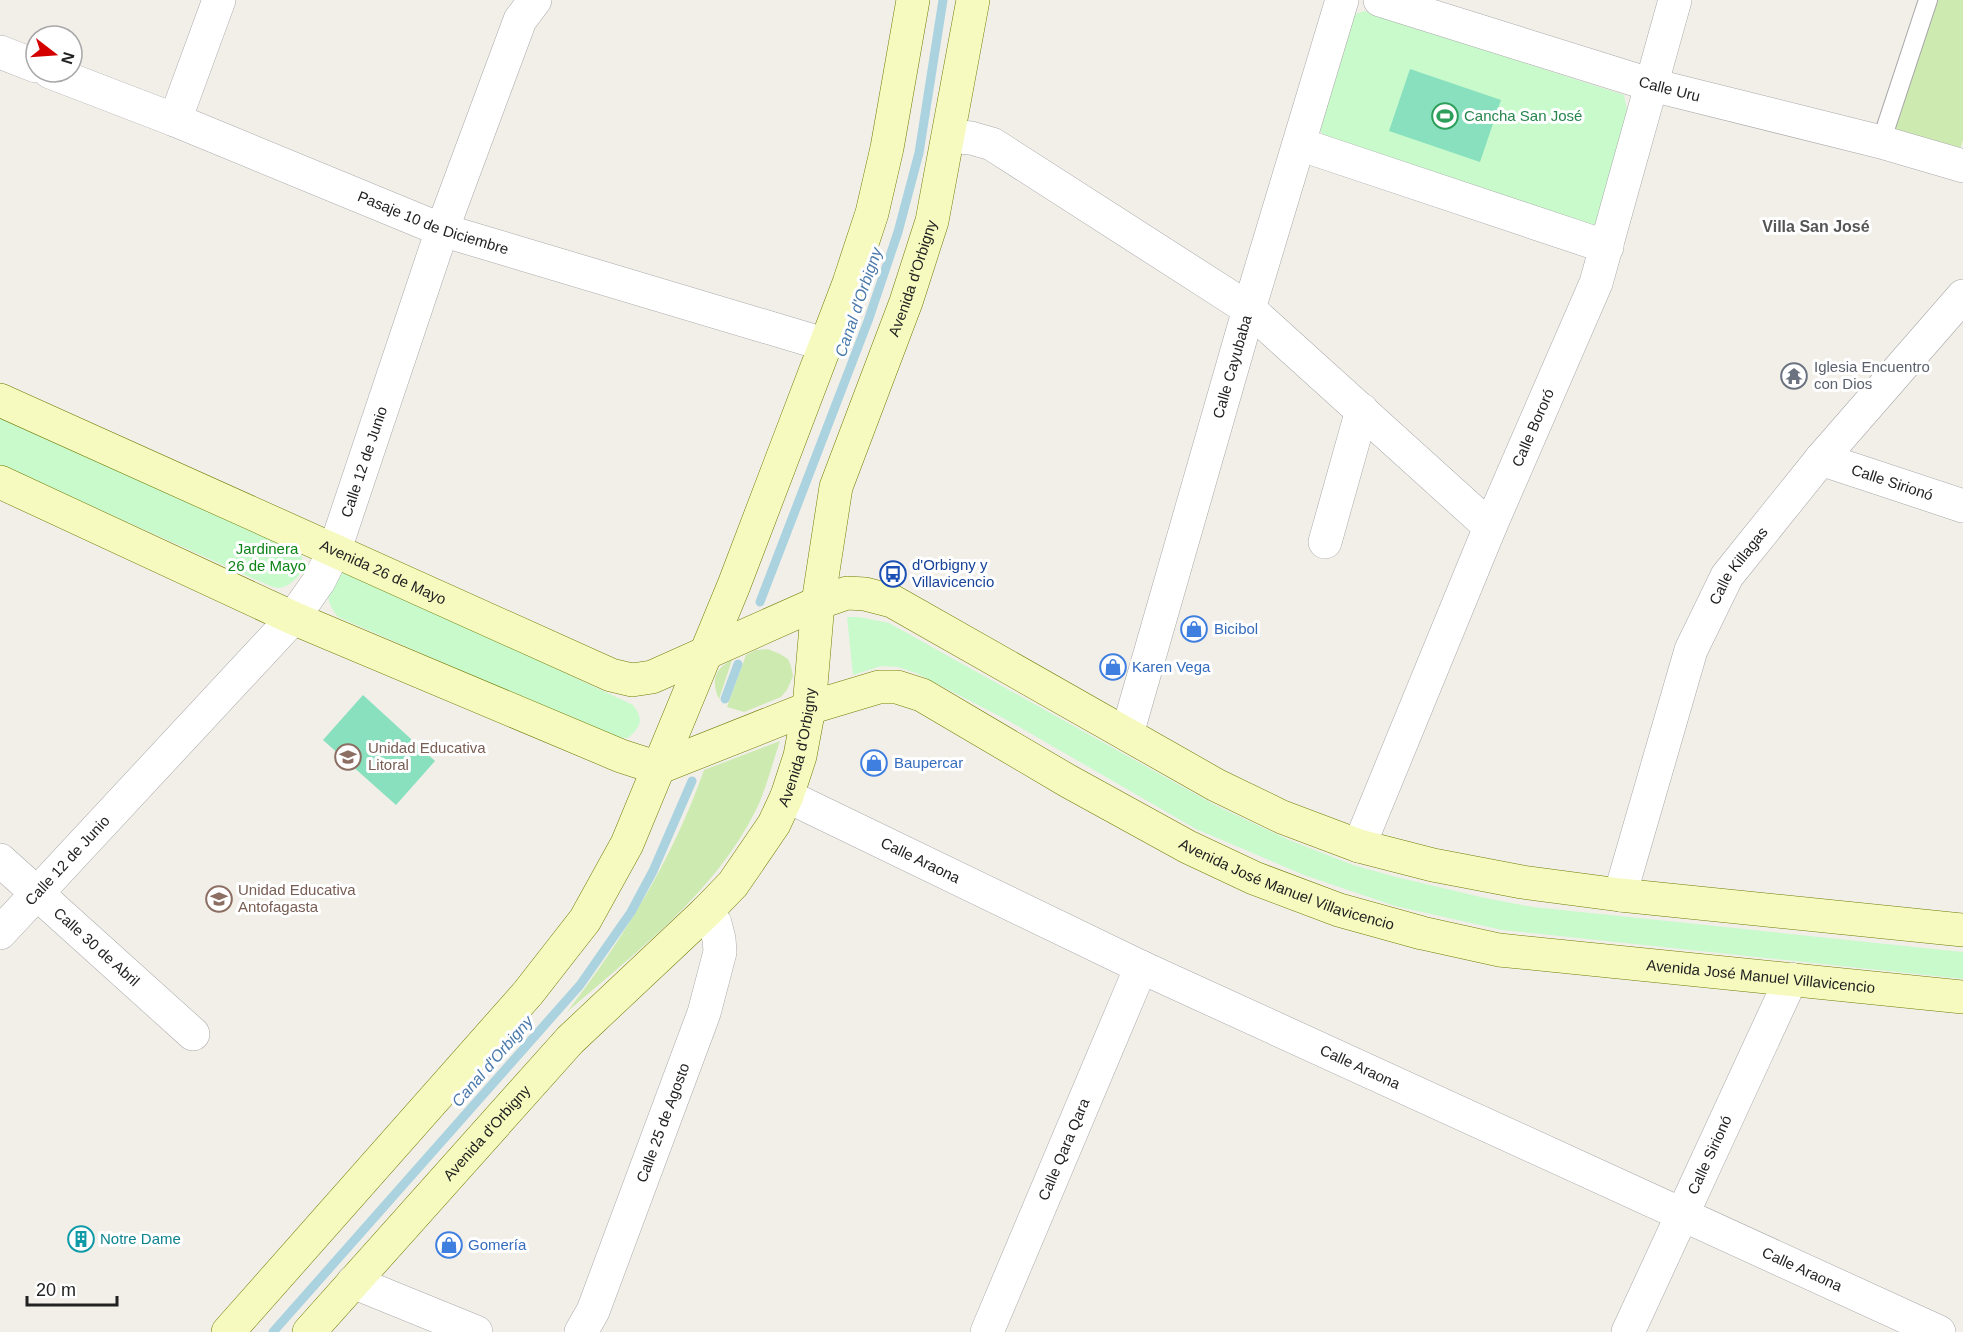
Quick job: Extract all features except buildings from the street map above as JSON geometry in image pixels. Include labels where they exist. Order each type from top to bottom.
[{"type":"main road","points":[[228,1332],[528,993],[585,920],[627,844],[739,574],[849,283],[874,203],[887,148],[913,0]]},
{"type":"main road","name":"Avenida d'Orbigny","points":[[309,1332],[570,1040],[733,884],[769,833],[787,796],[800,756],[809,708],[818,603],[836,487],[909,292],[932,221],[973,0]]},
{"type":"main road","name":"Avenida 26 de Mayo","points":[[0,400],[611,675],[632,680],[652,677],[705,655]]},
{"type":"main road","points":[[0,482],[293,618],[621,756],[658,768]]},
{"type":"main road","points":[[705,655],[818,603],[847,593],[865,594],[892,601],[1215,785],[1282,817],[1359,846],[1433,865],[1522,882],[1620,895],[1963,930]]},
{"type":"main road","name":"Avenida José Manuel Villavicencio","points":[[658,768],[809,708],[879,687],[897,687],[922,695],[1068,781],[1188,847],[1254,878],[1329,906],[1422,933],[1499,950],[1963,997]]},
{"type":"street","points":[[175,120],[219,0]]},
{"type":"street","name":"Calle 12 de Junio","points":[[0,933],[293,618],[319,581],[335,549],[442,230],[520,21],[535,0]]},
{"type":"street","name":"Calle Cayubaba","points":[[1127,734],[1249,309],[1342,0]]},
{"type":"street","name":"Calle Uru","points":[[1380,0],[1652,85],[1881,142],[1963,166]]},
{"type":"street","name":"Calle Bororó","points":[[1359,846],[1490,527],[1596,283],[1675,0]]},
{"type":"street","points":[[0,52],[24,61]]},
{"type":"street","name":"Pasaje 10 de Diciembre","points":[[81,84],[442,230],[827,345]]},
{"type":"street","points":[[949,136],[971,138],[992,144],[1249,309],[1490,527]]},
{"type":"street","points":[[1299,144],[1607,247]]},
{"type":"street","name":"Calle Killagas","points":[[1620,895],[1691,650],[1727,576],[1821,459],[1963,296]]},
{"type":"street","points":[[1325,542],[1362,410]]},
{"type":"street","name":"Calle Sirionó","points":[[1821,459],[1963,506]]},
{"type":"street","name":"Calle Araona","points":[[787,796],[1141,966],[1939,1332]]},
{"type":"street","name":"Calle 30 de Abril","points":[[0,860],[193,1034]]},
{"type":"street","name":"Calle 25 de Agosto","points":[[581,1332],[594,1311],[704,1013],[720,952],[715,923],[706,912]]},
{"type":"street","name":"Calle Qara Qara","points":[[987,1332],[1141,966]]},
{"type":"street","name":"Calle Sirionó","points":[[1628,1332],[1791,978]]},
{"type":"street","points":[[353,1282],[476,1332]]},
{"type":"lane","points":[[1881,142],[1928,0]]},
{"type":"green space","points":[[1937,0],[1963,0],[1963,140],[1958,155],[1893,137]]},
{"type":"green space","points":[[1364,11],[1624,95],[1629,119],[1599,221],[1594,225],[1326,139],[1318,128],[1353,15]]},
{"type":"green space","name":"Cancha San José","points":[[1410,69],[1501,100],[1480,162],[1389,131]]},
{"type":"green space","name":"Jardinera 26 de Mayo","points":[[0,417],[297,544],[302,560],[300,574],[286,586],[272,587],[0,465]]},
{"type":"green space","name":"Jardinera 26 de Mayo","points":[[348,571],[633,705],[639,715],[640,723],[628,738],[614,737],[338,617],[330,604],[328,591],[334,580]]},
{"type":"green space","points":[[847,617],[889,623],[1217,806],[1289,840],[1353,865],[1485,898],[1533,907],[1963,952],[1963,979],[1502,930],[1395,906],[1304,875],[1196,829],[1009,721],[916,673],[898,667],[881,666],[853,675]]},
{"type":"green space","points":[[768,649],[788,659],[793,676],[787,690],[781,697],[744,712],[727,707],[746,655],[756,650]]},
{"type":"green space","points":[[732,660],[719,699],[715,687],[716,676],[721,667]]},
{"type":"green space","points":[[363,695],[435,761],[396,805],[323,740]]},
{"type":"green space","points":[[780,741],[756,810],[739,840],[719,868],[672,920],[567,1012],[627,926],[662,866],[692,803],[704,770]]},
{"type":"waterway","name":"Canal d'Orbigny","points":[[760,602],[868,321],[898,232],[919,153],[943,0]]},
{"type":"waterway","name":"Canal d'Orbigny","points":[[725,699],[738,664]]},
{"type":"waterway","name":"Canal d'Orbigny","points":[[273,1332],[580,985],[631,912],[653,871],[692,781]]},
{"type":"place","name":"Cancha San José","points":[[1445,116]]},
{"type":"place","name":"Iglesia Encuentro con Dios","points":[[1794,376]]},
{"type":"place","name":"d'Orbigny y Villavicencio","points":[[893,574]]},
{"type":"place","name":"Bicibol","points":[[1194,629]]},
{"type":"place","name":"Karen Vega","points":[[1113,667]]},
{"type":"place","name":"Unidad Educativa Litoral","points":[[348,757]]},
{"type":"place","name":"Baupercar","points":[[874,763]]},
{"type":"place","name":"Unidad Educativa Antofagasta","points":[[219,899]]},
{"type":"place","name":"Notre Dame","points":[[81,1239]]},
{"type":"place","name":"Gomería","points":[[449,1245]]},
{"type":"district","name":"Villa San José","points":[[1816,226]]}]
